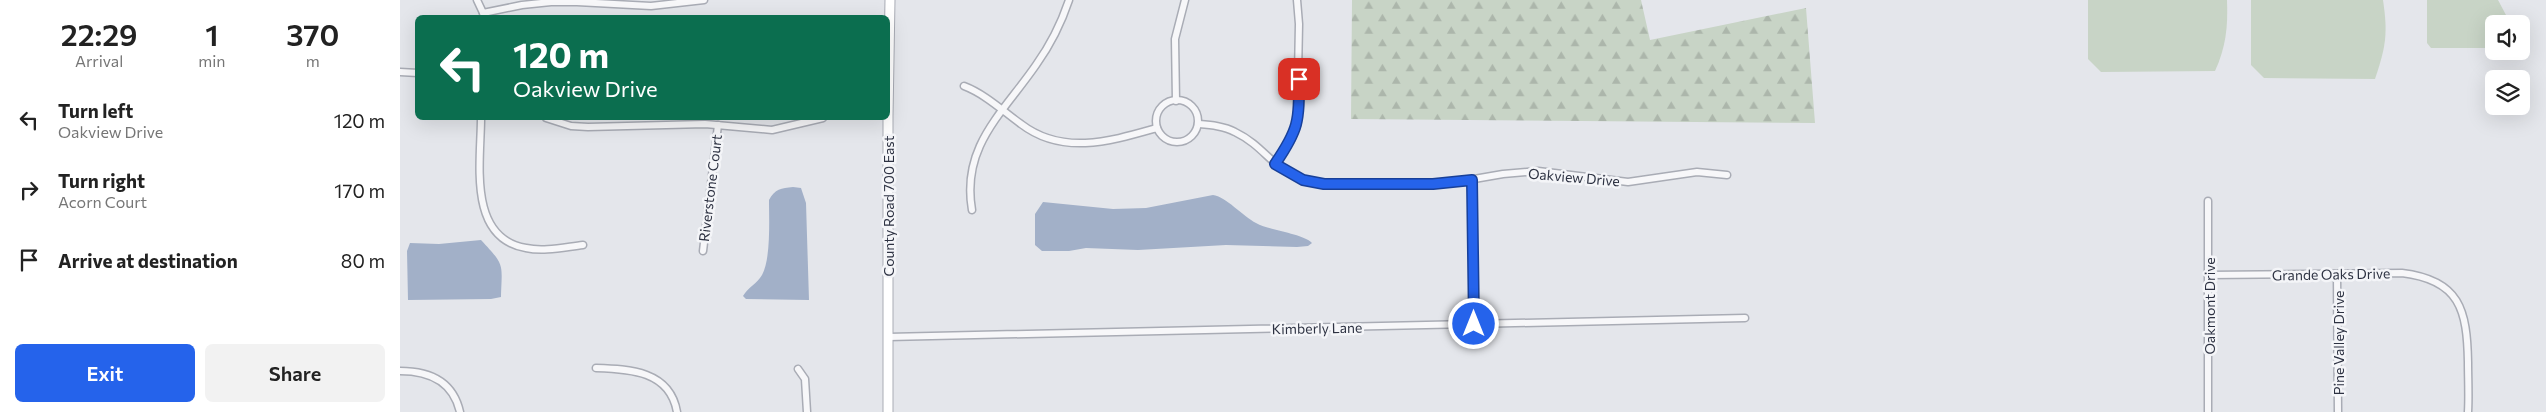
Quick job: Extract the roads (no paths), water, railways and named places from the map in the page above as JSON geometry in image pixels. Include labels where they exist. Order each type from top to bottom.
[{"type":"main road","name":"County Road 700 East","points":[[890,0],[890,15]]},
{"type":"main road","name":"County Road 700 East","points":[[888,120],[888,412]]},
{"type":"street","points":[[477,0],[484,15],[522,5],[551,2],[651,6],[704,0]]},
{"type":"street","points":[[972,210],[970,196],[971,166],[986,132],[1003,111],[1053,39],[1069,0]]},
{"type":"street","points":[[1176,100],[1176,39],[1185,0]]},
{"type":"street","points":[[1275,164],[1291,140],[1297,125],[1299,24],[1297,0]]},
{"type":"street","points":[[400,72],[415,74]]},
{"type":"street","points":[[964,86],[980,94],[1035,134],[1061,143],[1101,142],[1157,128]]},
{"type":"street","points":[[1176,100],[1190,105],[1194,110],[1198,124],[1191,136],[1179,142],[1165,139],[1157,128],[1157,115],[1164,105],[1176,100]]},
{"type":"street","points":[[481,120],[481,200],[485,215],[492,228],[500,237],[525,248],[584,245]]},
{"type":"street","points":[[552,120],[571,126],[588,127],[658,124],[718,125],[772,130],[807,120]]},
{"type":"street","name":"Oakview Drive","points":[[1198,124],[1234,131],[1275,164],[1297,178],[1324,184],[1433,184],[1538,171],[1628,182],[1704,171],[1728,175]]},
{"type":"street","name":"Riverstone Court","points":[[703,251],[718,125]]},
{"type":"street","points":[[1472,180],[1474,324]]},
{"type":"street","name":"Oakmont Drive","points":[[2208,200],[2208,412]]},
{"type":"street","name":"Grande Oaks Drive","points":[[2208,275],[2402,273],[2419,275],[2436,282],[2449,291],[2465,319],[2467,333],[2468,412]]},
{"type":"street","name":"Pine Valley Drive","points":[[2337,274],[2338,412]]},
{"type":"street","name":"Kimberly Lane","points":[[888,337],[1745,318]]},
{"type":"street","points":[[596,368],[628,370],[658,380],[667,388],[675,400],[677,412]]},
{"type":"street","points":[[798,369],[805,379],[808,412]]},
{"type":"street","points":[[400,371],[423,372],[436,377],[454,394],[460,412]]},
{"type":"water","points":[[793,187],[801,188],[806,203],[809,300],[746,299],[743,296],[760,278],[765,268],[769,239],[769,200],[779,190]]},
{"type":"water","points":[[1213,195],[1223,199],[1262,226],[1301,237],[1312,243],[1308,246],[1297,247],[1226,245],[1138,250],[1086,248],[1069,251],[1042,251],[1035,245],[1035,214],[1043,202],[1113,209],[1146,208]]},
{"type":"water","points":[[481,240],[500,265],[502,277],[501,297],[491,299],[408,300],[407,251],[410,243],[439,244]]}]
